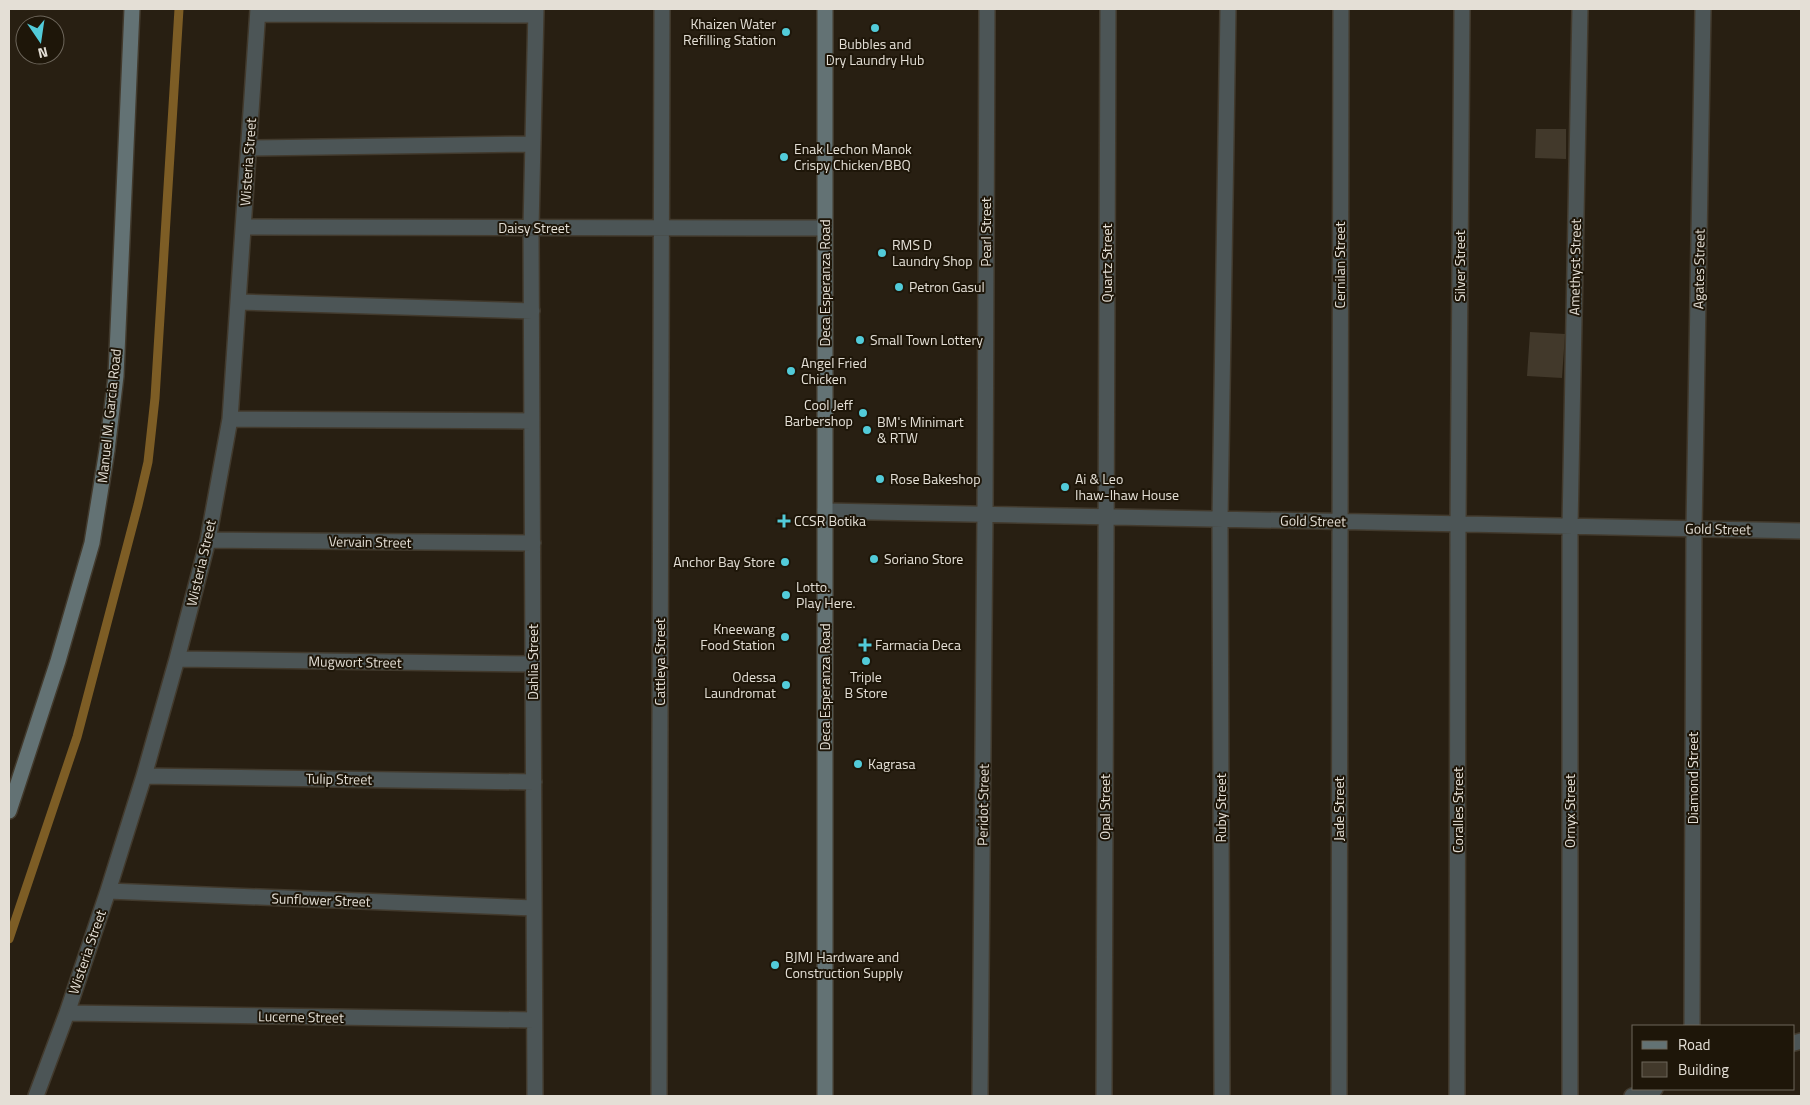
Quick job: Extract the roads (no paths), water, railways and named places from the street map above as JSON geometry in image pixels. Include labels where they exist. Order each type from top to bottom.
[{"type":"street","name":"Manuel M. Garcia Road","points":[[9,810],[58,660],[92,543],[107,450],[116,376],[132,9]]},
{"type":"street","name":"Cattleya Street","points":[[659,1096],[662,9]]},
{"type":"street","name":"Deca Esperanza Road","points":[[825,9],[825,1096]]},
{"type":"street","name":"Pearl Street","points":[[985,514],[987,9]]},
{"type":"street","name":"Quartz Street","points":[[1106,517],[1108,9]]},
{"type":"street","name":"Ruby Street","points":[[1222,1096],[1220,520],[1228,9]]},
{"type":"street","name":"Cernilan Street","points":[[1339,522],[1341,9]]},
{"type":"street","name":"Silver Street","points":[[1458,524],[1462,9]]},
{"type":"street","name":"Amethyst Street","points":[[1570,526],[1580,9]]},
{"type":"street","name":"Agates Street","points":[[1694,529],[1703,9]]},
{"type":"street","points":[[258,11],[536,12]]},
{"type":"street","name":"Wisteria Street","points":[[36,1096],[67,1014],[144,776],[208,540],[230,419],[258,11]]},
{"type":"street","name":"Dahlia Street","points":[[535,1096],[531,228],[536,12]]},
{"type":"street","points":[[249,148],[533,144]]},
{"type":"street","name":"Daisy Street","points":[[244,228],[825,228]]},
{"type":"street","points":[[239,302],[532,311]]},
{"type":"street","points":[[230,419],[532,421]]},
{"type":"street","name":"Gold Street","points":[[825,511],[1801,531]]},
{"type":"street","name":"Peridot Street","points":[[980,1096],[985,514]]},
{"type":"street","name":"Opal Street","points":[[1104,1096],[1106,517]]},
{"type":"street","name":"Jade Street","points":[[1339,522],[1339,1096]]},
{"type":"street","name":"Coralles Street","points":[[1457,1096],[1458,524]]},
{"type":"street","name":"Ornyx Street","points":[[1570,526],[1570,1096]]},
{"type":"street","name":"Diamond Street","points":[[1692,1025],[1694,529]]},
{"type":"street","name":"Vervain Street","points":[[208,540],[533,543]]},
{"type":"street","name":"Mugwort Street","points":[[177,659],[533,664]]},
{"type":"street","name":"Tulip Street","points":[[144,776],[534,782]]},
{"type":"street","name":"Sunflower Street","points":[[108,892],[534,908]]},
{"type":"street","name":"Lucerne Street","points":[[67,1014],[534,1020]]},
{"type":"street","points":[[1632,1096],[1652,1090]]},
{"type":"waterway","points":[[9,939],[77,737],[148,462],[155,398],[179,9]]},
{"type":"place","name":"Bubbles and Dry Laundry Hub","points":[[875,28]]},
{"type":"place","name":"Khaizen Water Refilling Station","points":[[786,32]]},
{"type":"place","name":"Enak Lechon Manok Crispy Chicken/BBQ","points":[[784,157]]},
{"type":"place","name":"RMS D Laundry Shop","points":[[882,253]]},
{"type":"place","name":"Petron Gasul","points":[[899,287]]},
{"type":"place","name":"Small Town Lottery","points":[[860,340]]},
{"type":"place","name":"Angel Fried Chicken","points":[[791,371]]},
{"type":"place","name":"Cool Jeff Barbershop","points":[[863,413]]},
{"type":"place","name":"BM's Minimart & RTW","points":[[867,430]]},
{"type":"place","name":"Rose Bakeshop","points":[[880,479]]},
{"type":"place","name":"Ai & Leo Ihaw-Ihaw House","points":[[1065,487]]},
{"type":"place","name":"CCSR Botika","points":[[784,521]]},
{"type":"place","name":"Soriano Store","points":[[874,559]]},
{"type":"place","name":"Anchor Bay Store","points":[[785,562]]},
{"type":"place","name":"Lotto. Play Here.","points":[[786,595]]},
{"type":"place","name":"Kneewang Food Station","points":[[785,637]]},
{"type":"place","name":"Farmacia Deca","points":[[865,645]]},
{"type":"place","name":"Triple B Store","points":[[866,661]]},
{"type":"place","name":"Odessa Laundromat","points":[[786,685]]},
{"type":"place","name":"Kagrasa","points":[[858,764]]},
{"type":"place","name":"BJMJ Hardware and Construction Supply","points":[[775,965]]}]
